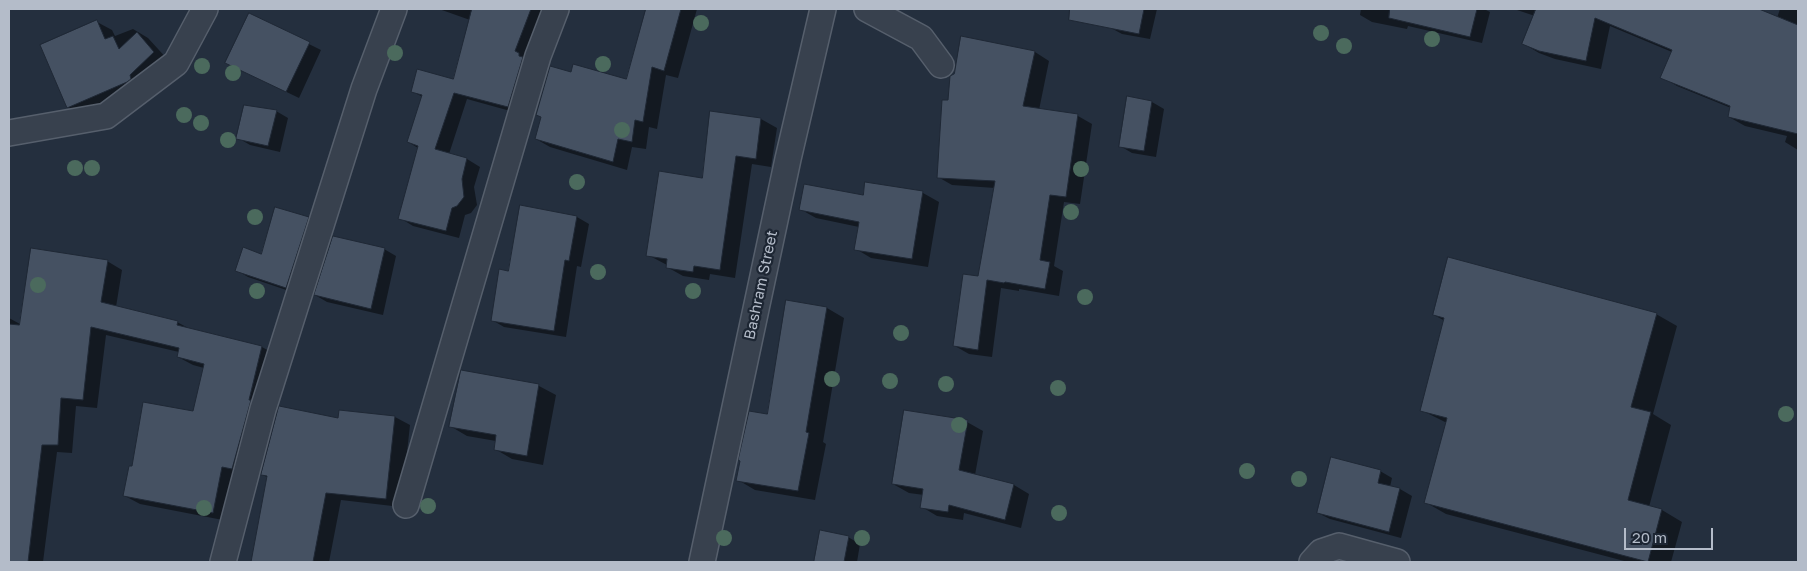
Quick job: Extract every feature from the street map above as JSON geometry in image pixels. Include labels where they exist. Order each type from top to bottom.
[{"type":"street","points":[[9,133],[106,116],[176,64],[205,9]]},
{"type":"street","points":[[223,562],[263,409],[364,89],[394,9]]},
{"type":"street","points":[[406,505],[538,56],[556,9]]},
{"type":"street","name":"Bashram Street","points":[[702,562],[786,168],[823,9]]},
{"type":"street","points":[[867,9],[921,38],[941,65]]},
{"type":"street","points":[[1312,562],[1321,552],[1339,546],[1397,562]]},
{"type":"building","points":[[472,9],[531,9],[515,51],[519,53],[519,56],[523,57],[508,107],[454,93],[435,149],[467,158],[462,179],[464,197],[457,206],[452,208],[446,231],[398,219],[418,146],[407,142],[422,95],[411,92],[417,69],[453,79]]},
{"type":"building","points":[[646,9],[681,9],[664,71],[652,67],[643,122],[635,120],[632,142],[618,139],[613,162],[535,139],[541,117],[536,115],[550,66],[571,72],[573,64],[626,79]]},
{"type":"building","points":[[1070,9],[1144,9],[1139,34],[1069,20]]},
{"type":"building","points":[[1390,9],[1477,9],[1470,37],[1389,18]]},
{"type":"building","points":[[1536,9],[1759,9],[1798,25],[1798,134],[1728,117],[1730,106],[1660,78],[1672,50],[1595,18],[1586,61],[1539,51],[1522,44]]},
{"type":"building","points":[[249,13],[310,42],[286,92],[225,63]]},
{"type":"building","points":[[97,20],[105,39],[113,36],[119,49],[137,32],[154,52],[130,75],[131,79],[127,82],[67,108],[40,45]]},
{"type":"building","points":[[961,36],[1035,51],[1023,106],[1078,114],[1066,197],[1050,195],[1040,260],[1050,262],[1045,289],[987,280],[978,350],[953,346],[963,274],[978,276],[995,181],[937,178],[942,100],[948,100],[950,76],[954,74]]},
{"type":"building","points":[[1127,96],[1152,101],[1144,151],[1119,147]]},
{"type":"building","points":[[244,105],[277,110],[268,146],[236,139]]},
{"type":"building","points":[[710,111],[761,118],[756,159],[736,156],[720,270],[694,266],[693,272],[666,268],[667,259],[646,256],[659,171],[702,178]]},
{"type":"building","points":[[865,182],[923,191],[912,259],[854,250],[859,222],[799,210],[804,184],[863,195]]},
{"type":"building","points":[[520,205],[577,216],[569,261],[565,260],[554,331],[491,321],[499,269],[508,271]]},
{"type":"building","points":[[275,207],[309,217],[286,288],[235,271],[243,247],[261,254]]},
{"type":"building","points":[[333,236],[385,248],[371,309],[314,295]]},
{"type":"building","points":[[31,248],[108,260],[101,302],[178,321],[177,325],[262,346],[249,400],[251,400],[232,469],[222,467],[213,513],[123,496],[129,466],[132,466],[143,402],[193,411],[204,364],[177,357],[179,348],[91,327],[83,400],[61,398],[58,445],[42,445],[28,562],[9,562],[9,324],[19,325]]},
{"type":"building","points":[[1448,257],[1657,313],[1631,407],[1651,412],[1628,500],[1662,509],[1648,562],[1424,503],[1447,418],[1420,411],[1444,318],[1433,315]]},
{"type":"building","points":[[786,300],[827,307],[806,432],[809,433],[798,491],[736,481],[740,461],[738,460],[749,411],[767,414]]},
{"type":"building","points":[[461,370],[539,384],[527,456],[494,450],[496,435],[449,427]]},
{"type":"building","points":[[279,406],[338,418],[339,410],[395,416],[386,499],[326,493],[313,562],[251,562],[267,476],[261,475]]},
{"type":"building","points":[[904,410],[968,420],[959,470],[1014,484],[1005,520],[949,505],[948,512],[920,508],[923,489],[892,484]]},
{"type":"building","points":[[1331,457],[1381,470],[1378,483],[1400,488],[1389,532],[1317,513]]},
{"type":"building","points":[[820,530],[849,536],[844,562],[814,562]]}]
